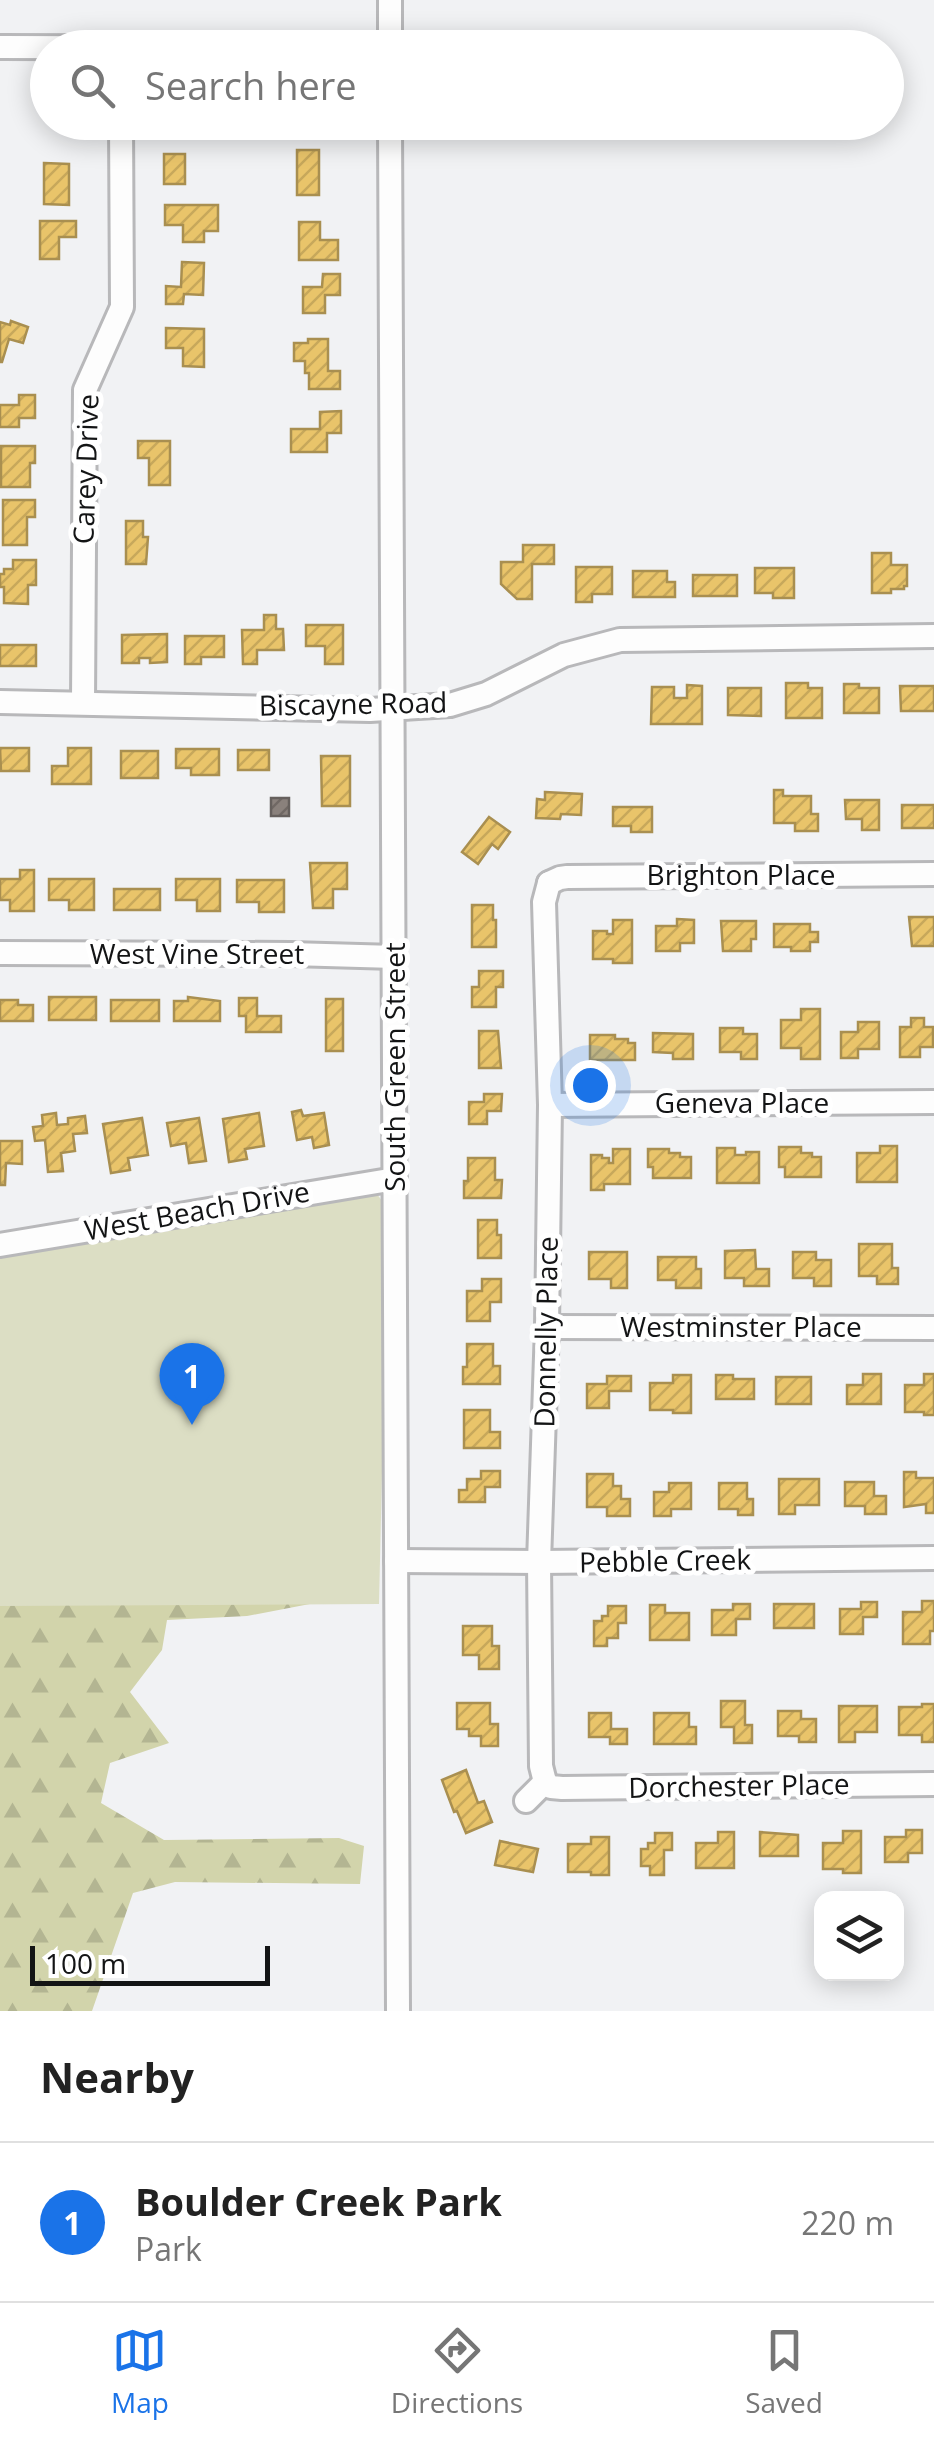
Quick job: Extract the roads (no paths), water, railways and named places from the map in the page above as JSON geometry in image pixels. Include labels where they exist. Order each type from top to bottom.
[{"type":"street","points":[[389,30],[390,0]]},
{"type":"street","points":[[0,47],[30,47]]},
{"type":"street","name":"Carey Drive","points":[[83,702],[85,390],[122,307],[121,140]]},
{"type":"street","name":"South Green Street","points":[[390,140],[398,2011]]},
{"type":"street","name":"Biscayne Road","points":[[0,702],[392,709],[450,705],[486,694],[564,655],[620,640],[934,636]]},
{"type":"street","points":[[533,865],[549,883]]},
{"type":"street","name":"Brighton Place","points":[[549,883],[568,877],[934,874]]},
{"type":"street","name":"Donnelly Place","points":[[545,1782],[540,1766],[539,1562],[550,1105],[544,902],[549,883]]},
{"type":"street","name":"West Vine Street","points":[[0,953],[395,957]]},
{"type":"street","name":"Geneva Place","points":[[550,1105],[934,1102]]},
{"type":"street","name":"West Beach Drive","points":[[0,1245],[395,1179]]},
{"type":"street","name":"Westminster Place","points":[[547,1327],[934,1328]]},
{"type":"street","name":"Pebble Creek","points":[[396,1560],[934,1558]]},
{"type":"street","points":[[526,1801],[545,1782]]},
{"type":"street","name":"Dorchester Place","points":[[545,1782],[562,1788],[934,1784]]},
{"type":"place","name":"Boulder Creek Park","points":[[192,1425]]}]
